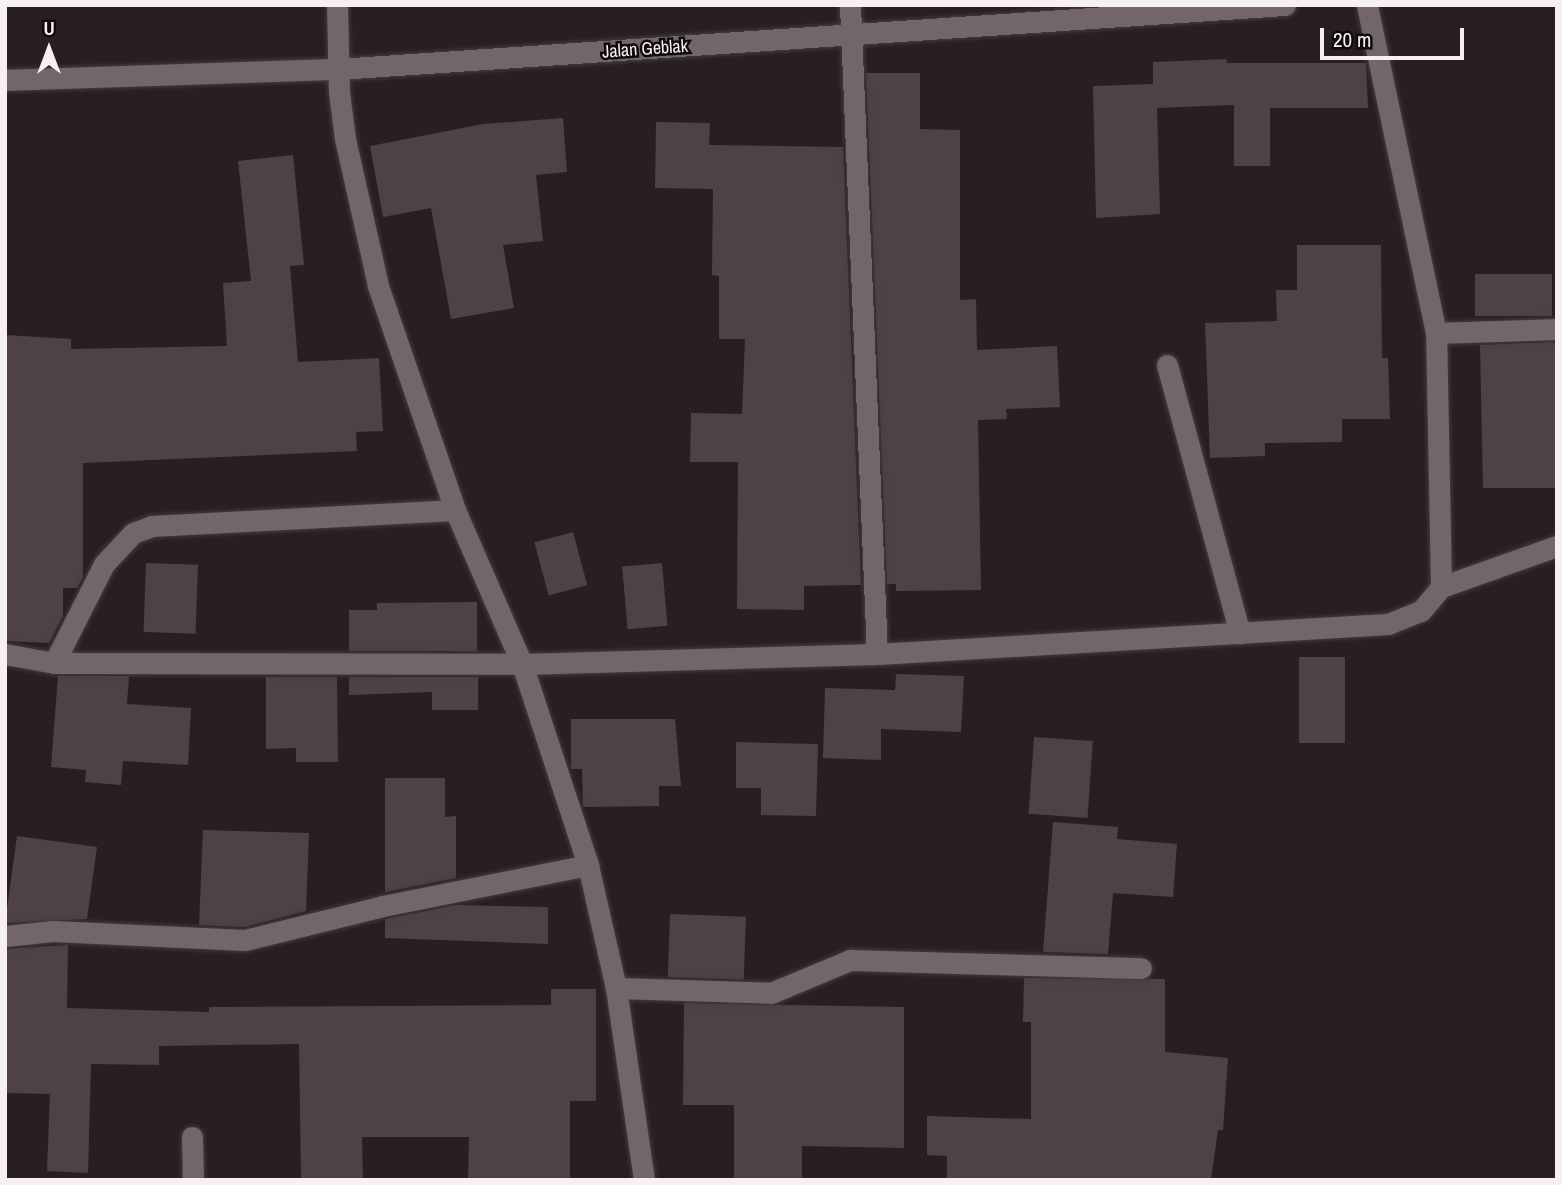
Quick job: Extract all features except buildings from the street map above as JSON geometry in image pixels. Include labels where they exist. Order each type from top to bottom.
[{"type":"street","points":[[337,5],[338,69],[345,139],[378,286],[454,510],[522,664],[588,865],[616,988],[644,1180]]},
{"type":"street","points":[[850,5],[877,654]]},
{"type":"street","name":"Jalan Geblak","points":[[5,80],[338,69],[1285,5]]},
{"type":"street","points":[[1367,5],[1436,333],[1441,587]]},
{"type":"street","points":[[1436,333],[1557,329]]},
{"type":"street","points":[[1167,365],[1240,633]]},
{"type":"street","points":[[54,663],[104,564],[117,546],[143,530],[454,510]]},
{"type":"street","points":[[5,654],[54,663],[522,664],[877,654],[1388,624],[1421,611],[1441,587],[1557,546]]},
{"type":"street","points":[[5,936],[53,931],[245,940],[383,906],[588,865]]},
{"type":"street","points":[[616,988],[771,993],[850,960],[1141,968]]},
{"type":"street","points":[[192,1137],[193,1180]]}]
